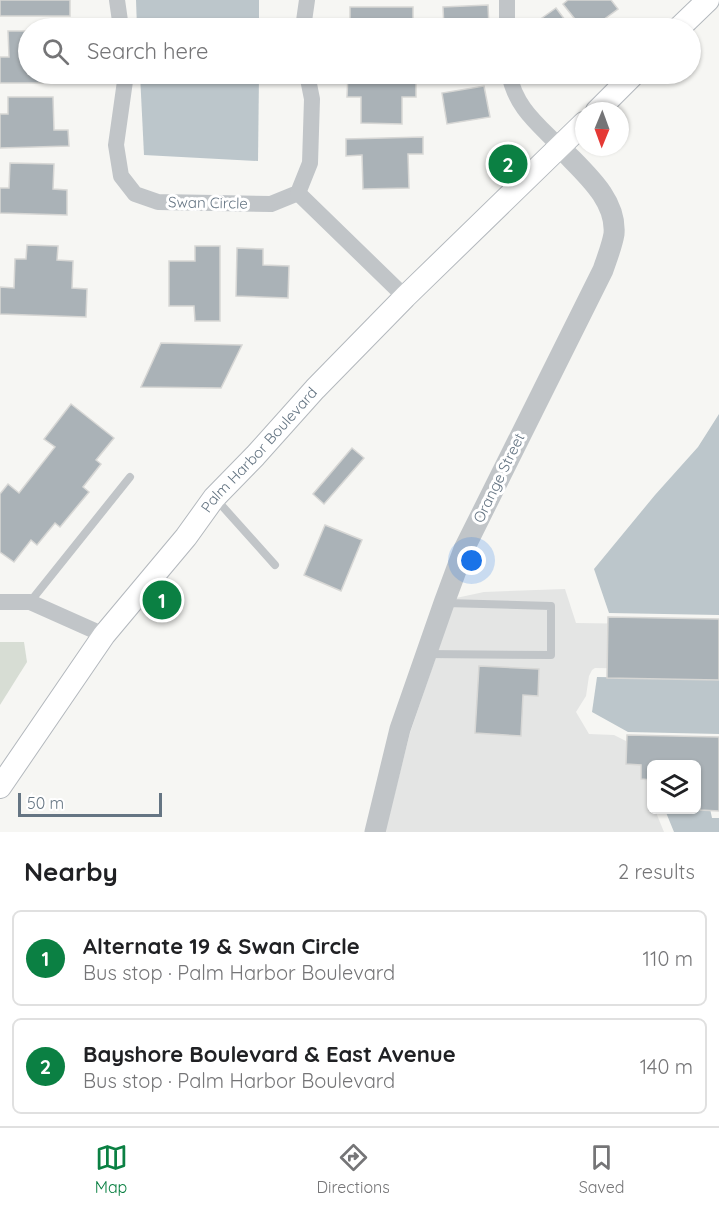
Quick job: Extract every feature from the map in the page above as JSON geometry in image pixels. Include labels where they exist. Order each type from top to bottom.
[{"type":"main road","points":[[689,18],[708,0]]},
{"type":"main road","points":[[606,102],[624,84]]},
{"type":"main road","name":"Palm Harbor Boulevard","points":[[0,787],[104,635],[186,537],[214,498],[315,389],[405,297],[575,132]]},
{"type":"street","points":[[117,0],[120,18]]},
{"type":"street","points":[[304,18],[307,0]]},
{"type":"street","points":[[507,0],[507,18]]},
{"type":"street","name":"Swan Circle","points":[[125,84],[116,145],[121,176],[135,194],[158,202],[270,204],[298,193]]},
{"type":"street","points":[[309,84],[312,99],[310,163],[298,193],[405,297]]},
{"type":"street","points":[[511,84],[522,108],[560,147]]},
{"type":"street","name":"Orange Street","points":[[375,832],[400,729],[464,549],[603,270],[609,253],[614,234],[613,219],[604,196],[560,147]]},
{"type":"street","points":[[0,602],[30,602],[104,635]]},
{"type":"lane","points":[[30,602],[130,477]]},
{"type":"lane","points":[[214,498],[275,566]]},
{"type":"lane","points":[[426,654],[551,655],[551,606],[444,603]]},
{"type":"shaded area","points":[[136,0],[259,0],[259,18],[137,18]]},
{"type":"shaded area","points":[[140,84],[259,84],[258,161],[144,155]]},
{"type":"shaded area","points":[[719,414],[719,615],[609,613],[594,569],[698,447]]},
{"type":"shaded area","points":[[565,589],[576,623],[719,625],[719,670],[595,668],[589,676],[586,696],[576,712],[589,734],[614,735],[628,742],[719,744],[701,760],[647,760],[647,814],[657,814],[664,832],[385,832],[410,733],[456,598],[484,592]]},
{"type":"shaded area","points":[[0,642],[24,642],[27,662],[0,705]]},
{"type":"shaded area","points":[[597,677],[719,679],[719,734],[628,732],[592,712]]},
{"type":"shaded area","points":[[701,784],[705,785],[712,818],[719,818],[719,832],[674,832],[667,814],[701,814]]},
{"type":"building","points":[[0,0],[70,0],[70,16],[0,16]]},
{"type":"building","points":[[568,0],[611,0],[618,9],[606,18],[574,18],[563,4]]},
{"type":"building","points":[[488,5],[489,18],[444,18],[443,7]]},
{"type":"building","points":[[350,7],[413,7],[413,18],[350,18]]},
{"type":"building","points":[[556,8],[564,18],[542,18]]},
{"type":"building","points":[[8,31],[18,31],[18,83],[0,83],[0,57],[9,57]]},
{"type":"building","points":[[348,84],[416,84],[416,97],[402,97],[402,124],[361,123],[361,97],[347,97]]},
{"type":"building","points":[[484,86],[490,117],[447,124],[442,93]]},
{"type":"building","points":[[8,97],[53,97],[54,130],[68,130],[69,146],[0,148],[0,114],[8,114]]},
{"type":"building","points":[[423,137],[423,154],[408,154],[409,188],[363,189],[362,155],[346,156],[346,139]]},
{"type":"building","points":[[10,163],[54,164],[53,189],[67,190],[67,215],[0,213],[0,188],[9,188]]},
{"type":"building","points":[[27,245],[58,246],[57,260],[73,261],[72,288],[87,289],[86,317],[0,314],[0,287],[14,288],[15,259],[26,259]]},
{"type":"building","points":[[195,246],[220,246],[220,321],[195,321],[194,306],[169,306],[169,261],[195,261]]},
{"type":"building","points":[[237,248],[263,249],[263,265],[289,266],[288,298],[236,296]]},
{"type":"building","points":[[161,343],[242,345],[221,388],[141,387]]},
{"type":"building","points":[[71,404],[114,438],[96,460],[101,464],[83,487],[89,492],[60,527],[55,523],[37,545],[31,540],[14,562],[0,552],[0,494],[8,484],[19,493],[55,447],[44,439]]},
{"type":"building","points":[[352,448],[364,458],[324,504],[313,494]]},
{"type":"building","points":[[325,525],[362,540],[341,591],[304,575]]},
{"type":"building","points":[[608,617],[719,619],[719,680],[607,678]]},
{"type":"building","points":[[479,666],[539,669],[538,696],[523,695],[521,736],[475,733]]},
{"type":"building","points":[[627,735],[719,737],[719,811],[701,810],[701,760],[647,760],[647,780],[641,779],[641,765],[626,764]]},
{"type":"place","name":"Bayshore Boulevard & East Avenue","points":[[508,164]]},
{"type":"place","name":"Alternate 19 & Swan Circle","points":[[162,600]]}]
